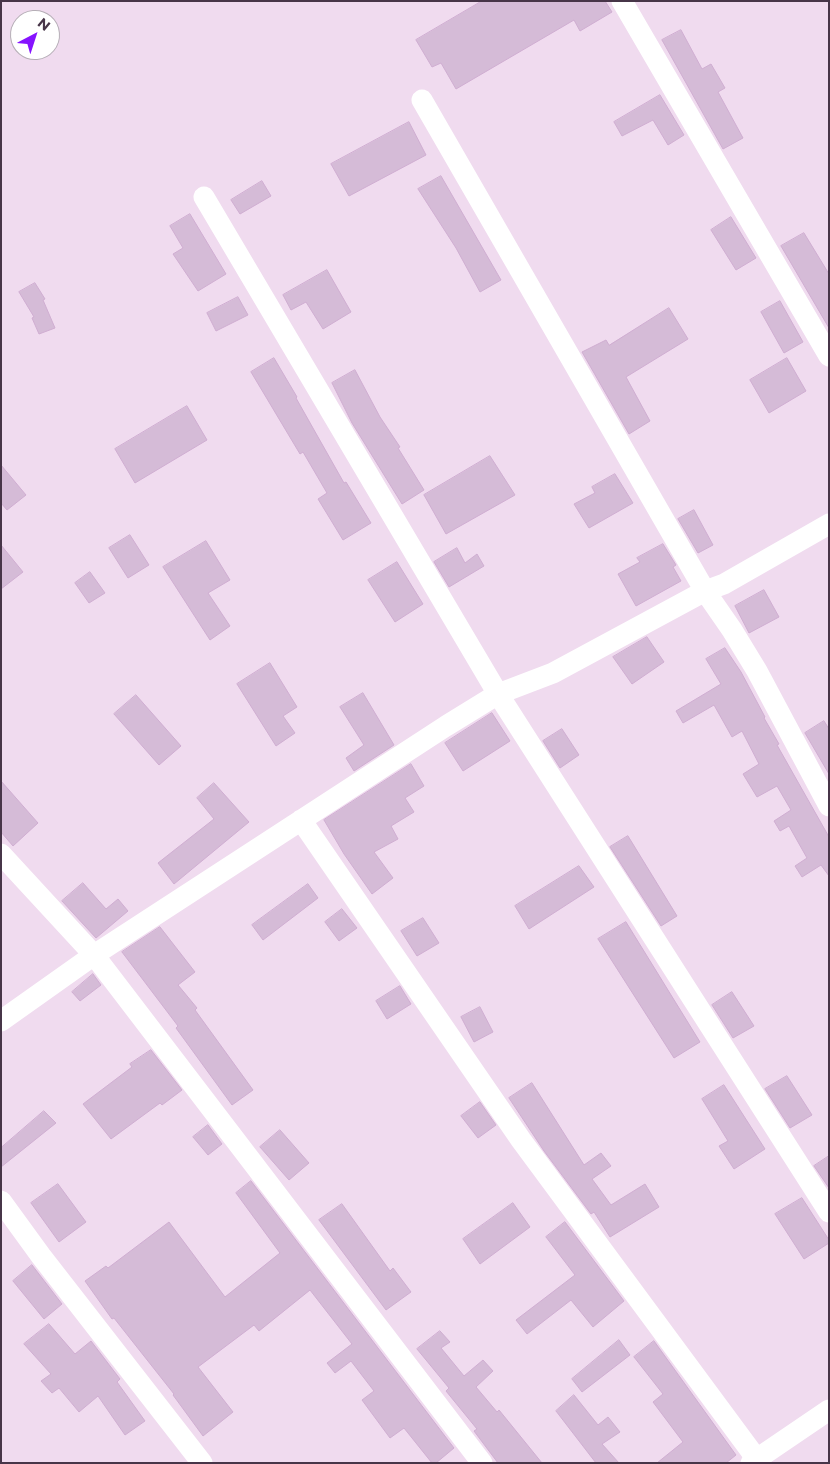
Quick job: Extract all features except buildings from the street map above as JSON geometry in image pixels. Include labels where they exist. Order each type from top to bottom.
[{"type":"street","points":[[622,1],[829,356]]},
{"type":"street","points":[[422,100],[714,588],[732,630],[757,671],[829,806]]},
{"type":"street","points":[[204,197],[498,694],[829,1212]]},
{"type":"street","points":[[1,1020],[94,955],[498,694],[553,673],[714,588],[829,524]]},
{"type":"street","points":[[301,820],[521,1140],[754,1460],[829,1410]]},
{"type":"street","points":[[1,854],[94,955],[482,1463]]},
{"type":"street","points":[[1,1202],[202,1463]]},
{"type":"shaded area","points":[[1,1],[829,1],[829,1463],[1,1463]]}]
